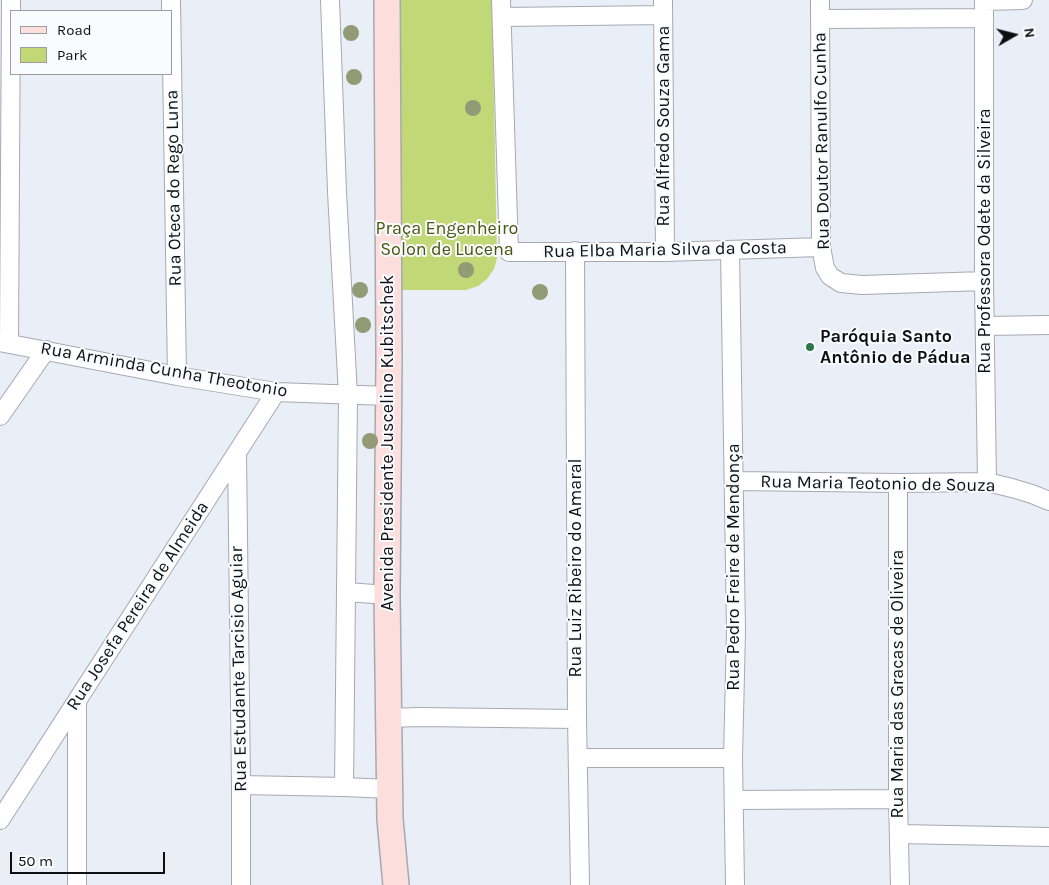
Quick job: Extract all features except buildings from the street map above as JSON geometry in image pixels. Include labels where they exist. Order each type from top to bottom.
[{"type":"main road","name":"Avenida Presidente Juscelino Kubitschek","points":[[387,0],[389,358],[388,718],[390,818],[396,885]]},
{"type":"main road","points":[[384,885],[394,856]]},
{"type":"street","name":"Rua Oteca do Rego Luna","points":[[172,0],[177,376]]},
{"type":"street","points":[[330,0],[337,192],[348,395],[344,787]]},
{"type":"street","name":"Rua Doutor Ranulfo Cunha","points":[[820,0],[821,247],[825,268],[830,276],[841,283],[862,285],[984,281]]},
{"type":"street","points":[[821,19],[984,6],[1023,0]]},
{"type":"street","name":"Rua Professora Odete da Silveira","points":[[984,6],[984,281],[987,482]]},
{"type":"street","points":[[502,9],[663,8]]},
{"type":"street","name":"Rua Alfredo Souza Gama","points":[[663,8],[665,252]]},
{"type":"street","name":"Rua Elba Maria Silva da Costa","points":[[502,9],[509,252],[665,252],[821,247]]},
{"type":"street","points":[[4,343],[10,49]]},
{"type":"street","name":"Rua Pedro Freire de Mendonça","points":[[730,250],[736,631],[733,758],[735,885]]},
{"type":"street","name":"Rua Luiz Ribeiro do Amaral","points":[[575,252],[577,719],[580,885]]},
{"type":"street","points":[[985,326],[1049,325]]},
{"type":"street","name":"Rua Arminda Cunha Theotonio","points":[[4,343],[177,376],[276,392],[388,396]]},
{"type":"street","points":[[0,416],[46,350]]},
{"type":"street","name":"Rua Josefa Pereira de Almeida","points":[[0,820],[276,392]]},
{"type":"street","name":"Rua Estudante Tarcisio Aguiar","points":[[237,452],[241,885]]},
{"type":"street","name":"Rua Maria Teotonio de Souza","points":[[734,481],[987,482],[1032,494],[1049,501]]},
{"type":"street","name":"Rua Maria das Gracas de Oliveira","points":[[898,483],[898,834],[900,885]]},
{"type":"street","points":[[347,592],[387,595]]},
{"type":"street","points":[[77,700],[77,885]]},
{"type":"street","points":[[388,718],[577,719]]},
{"type":"street","points":[[578,758],[733,758]]},
{"type":"street","points":[[241,785],[390,789]]},
{"type":"street","points":[[734,800],[898,799]]},
{"type":"street","points":[[898,834],[1049,837]]},
{"type":"green space","name":"Praça Engenheiro Solon de Lucena","points":[[396,0],[492,0],[497,258],[494,269],[487,279],[478,286],[466,290],[398,290]]},
{"type":"place","name":"Paróquia Santo Antônio de Pádua","points":[[810,347]]}]
